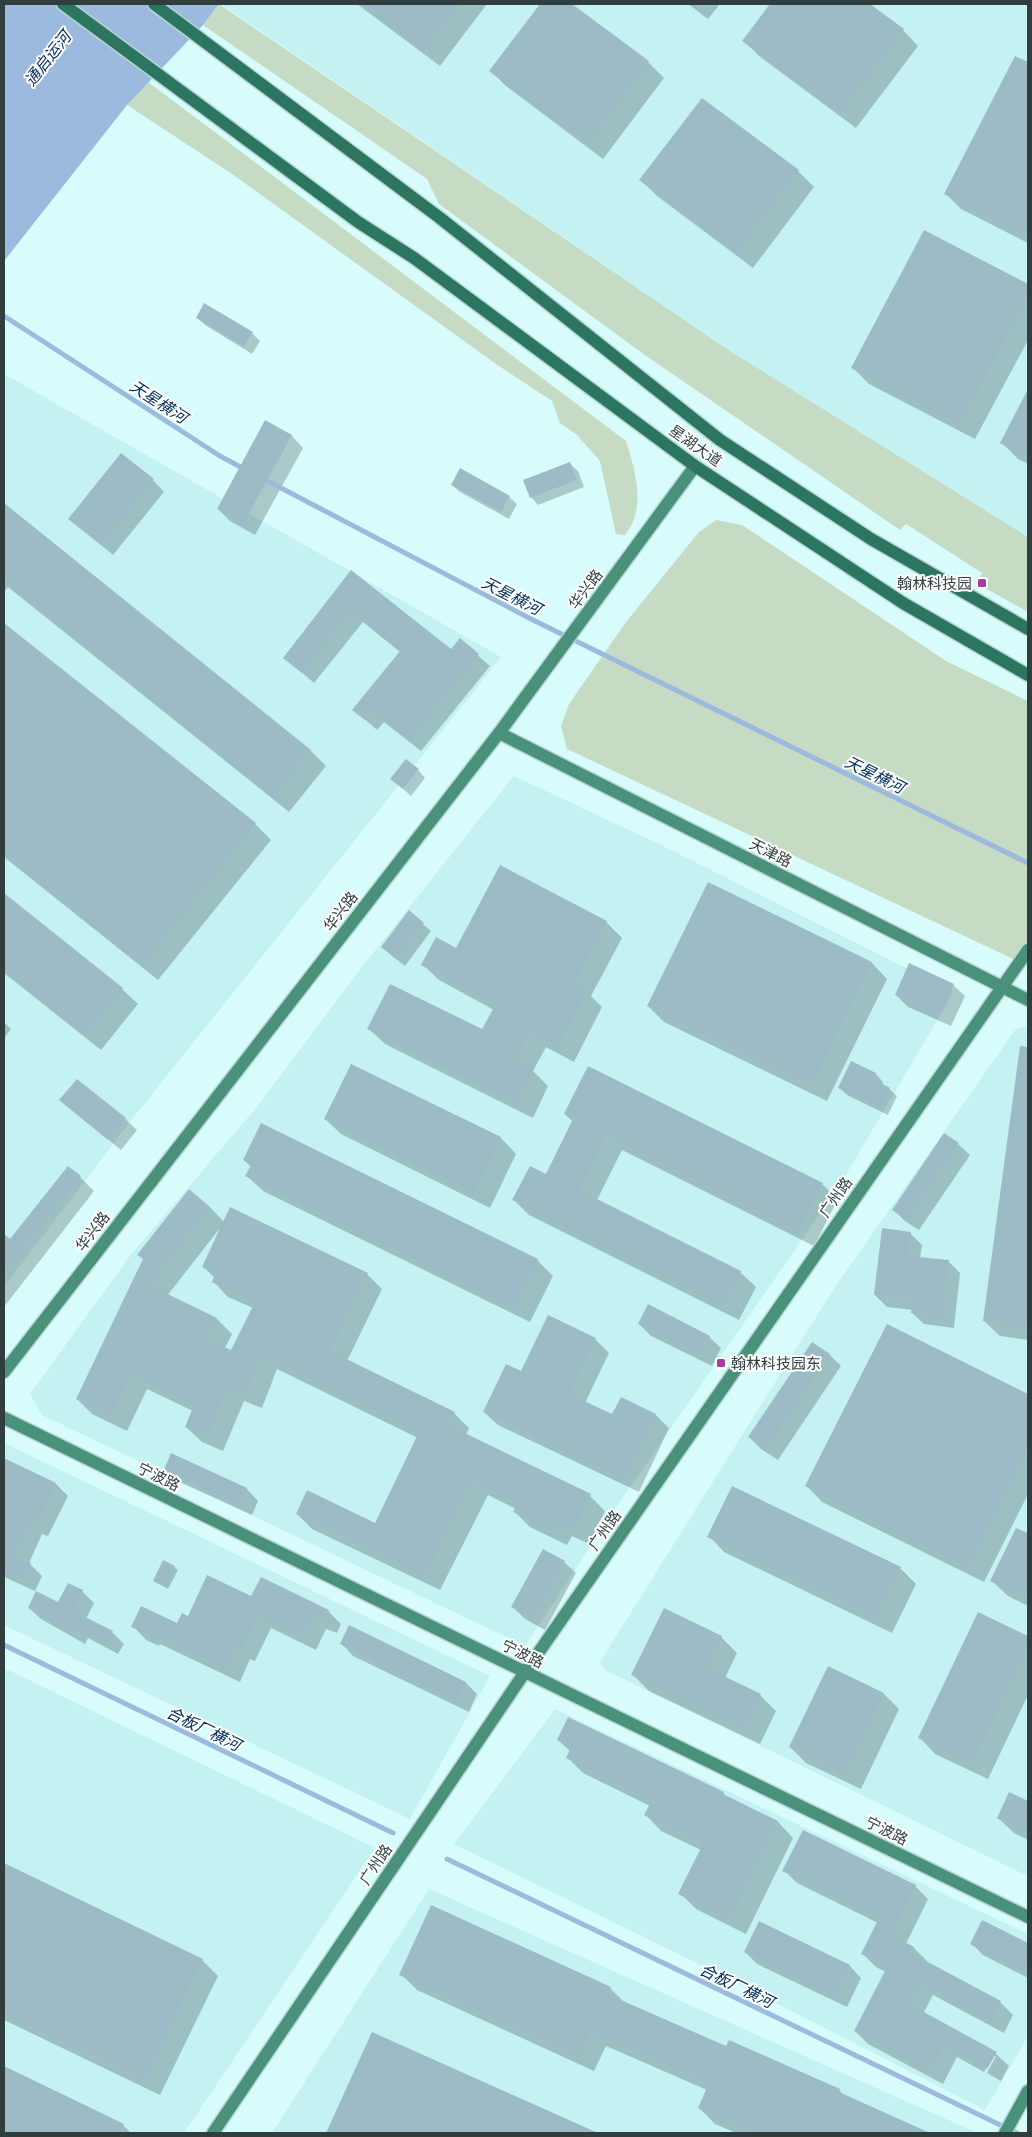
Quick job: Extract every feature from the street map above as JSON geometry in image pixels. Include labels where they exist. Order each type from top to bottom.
[{"type":"main road","name":"星湖大道","points":[[63,4],[358,222],[414,258],[695,466],[903,603],[1028,675]]},
{"type":"main road","name":"星湖大道","points":[[154,4],[388,178],[720,440],[870,539],[1028,628]]},
{"type":"street","name":"华兴路","points":[[4,1372],[499,733],[695,466]]},
{"type":"street","name":"天津路","points":[[499,733],[1028,1000]]},
{"type":"street","name":"广州路","points":[[213,2133],[525,1672],[1028,950]]},
{"type":"street","name":"宁波路","points":[[4,1418],[1028,1917]]},
{"type":"street","points":[[1005,2133],[1028,2091]]},
{"type":"shaded area","points":[[221,4],[1028,4],[1028,537],[730,351]]},
{"type":"shaded area","points":[[4,374],[501,657],[133,1118],[4,1287]]},
{"type":"shaded area","points":[[514,776],[659,844],[954,992],[838,1188],[623,1497],[525,1646],[42,1415],[30,1394],[130,1256],[255,1109],[369,958]]},
{"type":"shaded area","points":[[1028,1026],[1028,1876],[605,1670],[600,1662],[833,1290],[1015,1030]]},
{"type":"shaded area","points":[[4,1443],[490,1676],[410,1819],[4,1625]]},
{"type":"shaded area","points":[[4,1668],[375,1848],[184,2133],[4,2133]]},
{"type":"shaded area","points":[[555,1709],[1028,1934],[1028,2036],[985,2110],[711,1970],[454,1844]]},
{"type":"shaded area","points":[[429,1889],[973,2131],[972,2133],[272,2133]]},
{"type":"green space","points":[[219,4],[730,351],[1028,537],[1028,612],[976,583],[982,573],[906,524],[900,530],[642,353],[439,204],[427,179],[203,25]]},
{"type":"green space","points":[[148,82],[626,441],[633,464],[637,501],[632,525],[625,535],[616,534],[600,461],[577,435],[560,423],[552,401],[496,364],[232,174],[127,105]]},
{"type":"green space","points":[[716,520],[742,525],[946,661],[1028,701],[1028,966],[567,749],[561,726],[569,704],[626,622],[699,532]]},
{"type":"water","name":"通启运河","points":[[4,4],[219,4],[203,25],[127,105],[4,261]]},
{"type":"building","points":[[361,4],[460,4],[424,51]]},
{"type":"building","points":[[540,4],[572,4],[649,61],[587,144],[489,71]]},
{"type":"building","points":[[770,4],[870,4],[904,29],[840,114],[742,41]]},
{"type":"building","points":[[1015,56],[1028,62],[1028,237],[944,194]]},
{"type":"building","points":[[702,98],[799,170],[736,253],[639,180]]},
{"type":"building","points":[[924,230],[1028,284],[1028,295],[960,425],[851,368]]},
{"type":"building","points":[[204,303],[253,332],[244,347],[196,318]]},
{"type":"building","points":[[1028,389],[1028,458],[1000,443]]},
{"type":"building","points":[[265,420],[292,435],[243,524],[217,509]]},
{"type":"building","points":[[121,453],[154,479],[101,545],[68,519]]},
{"type":"building","points":[[570,462],[577,480],[530,498],[523,480]]},
{"type":"building","points":[[460,468],[510,496],[501,512],[451,485]]},
{"type":"building","points":[[4,503],[311,750],[272,797],[4,581]]},
{"type":"building","points":[[351,570],[451,649],[460,638],[479,654],[409,741],[372,711],[365,720],[352,710],[400,651],[351,612],[302,673],[283,658]]},
{"type":"building","points":[[4,623],[256,823],[142,965],[4,855]]},
{"type":"building","points":[[406,759],[419,769],[403,789],[390,779]]},
{"type":"building","points":[[500,865],[607,921],[574,984],[587,990],[558,1047],[530,1032],[515,1060],[534,1069],[517,1103],[367,1029],[390,984],[482,1029],[496,1004],[421,965],[436,937],[456,948]]},
{"type":"building","points":[[708,882],[872,962],[811,1086],[647,1006]]},
{"type":"building","points":[[4,893],[123,988],[85,1036],[4,971]]},
{"type":"building","points":[[409,910],[424,923],[396,959],[381,947]]},
{"type":"building","points":[[909,963],[954,984],[939,1015],[895,995]]},
{"type":"building","points":[[1020,1046],[1028,1047],[1028,1327],[983,1321]]},
{"type":"building","points":[[851,1061],[876,1073],[873,1079],[890,1088],[880,1108],[838,1088]]},
{"type":"building","points":[[351,1064],[501,1137],[474,1193],[324,1119]]},
{"type":"building","points":[[588,1066],[823,1183],[799,1231],[606,1135],[579,1190],[741,1271],[724,1305],[512,1200],[530,1166],[546,1174],[573,1119],[564,1114]]},
{"type":"building","points":[[77,1079],[126,1118],[108,1140],[59,1100]]},
{"type":"building","points":[[261,1123],[538,1259],[514,1308],[245,1176],[251,1165],[243,1160]]},
{"type":"building","points":[[944,1133],[959,1143],[907,1220],[892,1210]]},
{"type":"building","points":[[68,1166],[81,1176],[4,1274],[4,1234],[10,1239]]},
{"type":"building","points":[[189,1189],[210,1207],[149,1285],[217,1318],[207,1340],[231,1350],[255,1302],[212,1282],[215,1274],[202,1267],[230,1207],[368,1273],[330,1351],[455,1412],[448,1425],[591,1494],[573,1530],[556,1522],[552,1531],[513,1512],[518,1503],[472,1481],[425,1576],[296,1514],[307,1490],[375,1523],[419,1432],[262,1355],[246,1393],[228,1386],[208,1437],[185,1427],[194,1405],[131,1375],[111,1416],[76,1399],[143,1259],[137,1255]]},
{"type":"building","points":[[882,1228],[911,1232],[908,1256],[949,1260],[942,1317],[911,1313],[913,1300],[874,1295]]},
{"type":"building","points":[[648,1304],[710,1336],[700,1355],[638,1324]]},
{"type":"building","points":[[548,1315],[596,1338],[569,1394],[612,1414],[621,1397],[656,1414],[625,1480],[483,1412],[506,1364],[521,1371]]},
{"type":"building","points":[[887,1324],[1028,1394],[1028,1447],[968,1568],[805,1486]]},
{"type":"building","points":[[812,1342],[830,1354],[766,1449],[748,1437]]},
{"type":"building","points":[[171,1453],[247,1488],[240,1505],[164,1470]]},
{"type":"building","points":[[4,1458],[56,1483],[36,1526],[31,1523],[15,1556],[31,1563],[23,1580],[7,1573],[4,1580]]},
{"type":"building","points":[[732,1486],[901,1567],[876,1618],[707,1537]]},
{"type":"building","points":[[1016,1528],[1028,1533],[1028,1599],[990,1581]]},
{"type":"building","points":[[543,1549],[565,1561],[533,1619],[511,1607]]},
{"type":"building","points":[[163,1560],[175,1566],[165,1587],[153,1581]]},
{"type":"building","points":[[207,1575],[251,1596],[261,1577],[329,1610],[323,1621],[313,1616],[302,1637],[258,1616],[241,1649],[237,1647],[226,1669],[146,1631],[145,1633],[131,1627],[141,1606],[177,1623],[182,1613],[188,1616]]},
{"type":"building","points":[[68,1583],[83,1590],[73,1611],[113,1631],[106,1643],[76,1627],[73,1633],[28,1608],[36,1591],[58,1602]]},
{"type":"building","points":[[664,1608],[722,1636],[707,1668],[761,1694],[744,1729],[631,1675]]},
{"type":"building","points":[[978,1612],[1028,1636],[1028,1647],[972,1764],[918,1738]]},
{"type":"building","points":[[349,1625],[466,1682],[457,1701],[340,1644]]},
{"type":"building","points":[[828,1666],[884,1693],[845,1774],[789,1747]]},
{"type":"building","points":[[568,1717],[724,1792],[723,1794],[778,1821],[730,1919],[678,1894],[703,1844],[644,1815],[652,1800],[566,1758],[571,1747],[557,1740]]},
{"type":"building","points":[[1009,1792],[1028,1801],[1028,1833],[997,1818]]},
{"type":"building","points":[[803,1830],[916,1885],[892,1935],[914,1947],[911,1953],[1001,2001],[991,2021],[920,1983],[909,2004],[997,2052],[987,2069],[944,2045],[929,2072],[854,2031],[887,1967],[861,1954],[879,1918],[782,1871]]},
{"type":"building","points":[[4,1863],[203,1959],[144,2080],[4,2013]]},
{"type":"building","points":[[431,1905],[611,1987],[607,1994],[726,2046],[729,2040],[840,2089],[839,2092],[930,2133],[753,2133],[698,2108],[709,2083],[590,2032],[579,2056],[399,1975]]},
{"type":"building","points":[[982,1920],[1028,1943],[1028,1964],[1024,1972],[970,1944]]},
{"type":"building","points":[[759,1921],[850,1965],[835,1997],[744,1952]]},
{"type":"building","points":[[372,2032],[598,2133],[326,2133]]},
{"type":"building","points":[[4,2066],[124,2124],[119,2133],[4,2133]]},
{"type":"waterway","name":"天星横河","points":[[4,316],[220,456],[246,470]]},
{"type":"waterway","name":"天星横河","points":[[262,478],[529,618],[1028,863]]},
{"type":"waterway","name":"合板厂横河","points":[[4,1645],[393,1833]]},
{"type":"waterway","name":"合板厂横河","points":[[447,1859],[1017,2133]]},
{"type":"place","name":"翰林科技园","points":[[982,583]]},
{"type":"place","name":"翰林科技园东","points":[[721,1363]]}]
